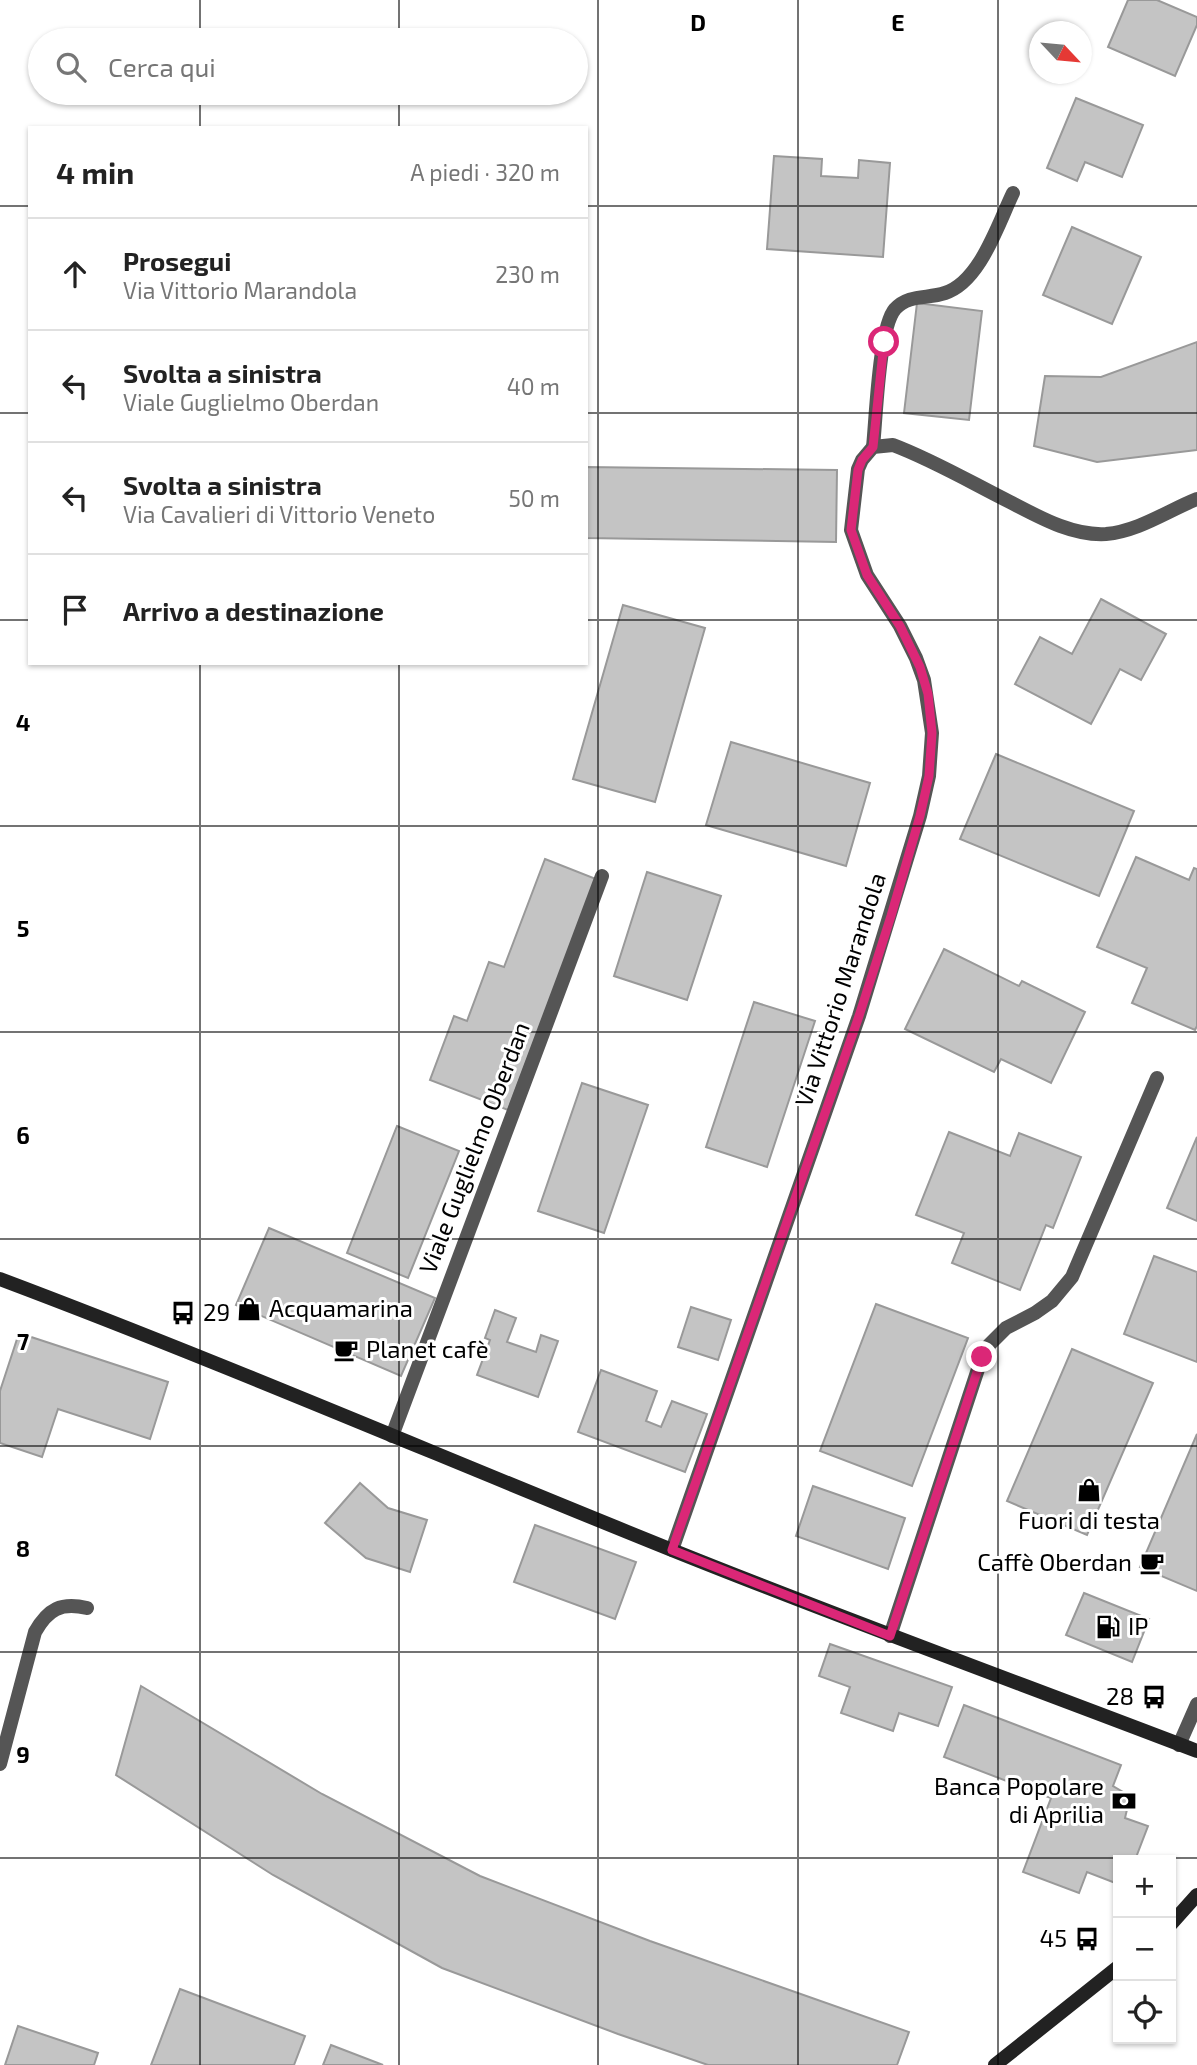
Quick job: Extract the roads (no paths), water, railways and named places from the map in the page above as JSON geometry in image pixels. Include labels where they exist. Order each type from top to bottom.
[{"type":"main road","points":[[0,1279],[102,1317],[890,1636],[1197,1751]]},
{"type":"main road","points":[[1176,1918],[1197,1895]]},
{"type":"main road","points":[[995,2065],[1113,1970]]},
{"type":"street","name":"Via Vittorio Marandola","points":[[672,1550],[859,1016],[891,916],[929,776],[932,733],[928,694],[920,667],[900,626],[867,575],[851,530],[858,470],[862,460],[873,447],[889,318],[894,310],[910,299],[946,293],[964,281],[985,253],[1013,193]]},
{"type":"street","points":[[873,447],[883,445],[901,448],[1071,530],[1106,534],[1134,528],[1197,499]]},
{"type":"street","name":"Viale Guglielmo Oberdan","points":[[392,1436],[601,876]]},
{"type":"street","points":[[890,1636],[982,1357],[989,1345],[1006,1328],[1052,1301],[1072,1277],[1157,1078]]},
{"type":"street","points":[[0,1764],[35,1632],[43,1618],[55,1609],[71,1605],[87,1608]]},
{"type":"street","points":[[1180,1745],[1197,1704]]},
{"type":"place","name":"Acquamarina","points":[[249,1309]]},
{"type":"place","name":"29","points":[[183,1313]]},
{"type":"place","name":"Planet cafè","points":[[346,1350]]},
{"type":"place","name":"Fuori di testa","points":[[1089,1490]]},
{"type":"place","name":"Caffè Oberdan","points":[[1152,1563]]},
{"type":"place","name":"IP","points":[[1108,1627]]},
{"type":"place","name":"28","points":[[1154,1697]]},
{"type":"place","name":"Banca Popolare di Aprilia","points":[[1124,1801]]},
{"type":"place","name":"45","points":[[1087,1939]]}]
